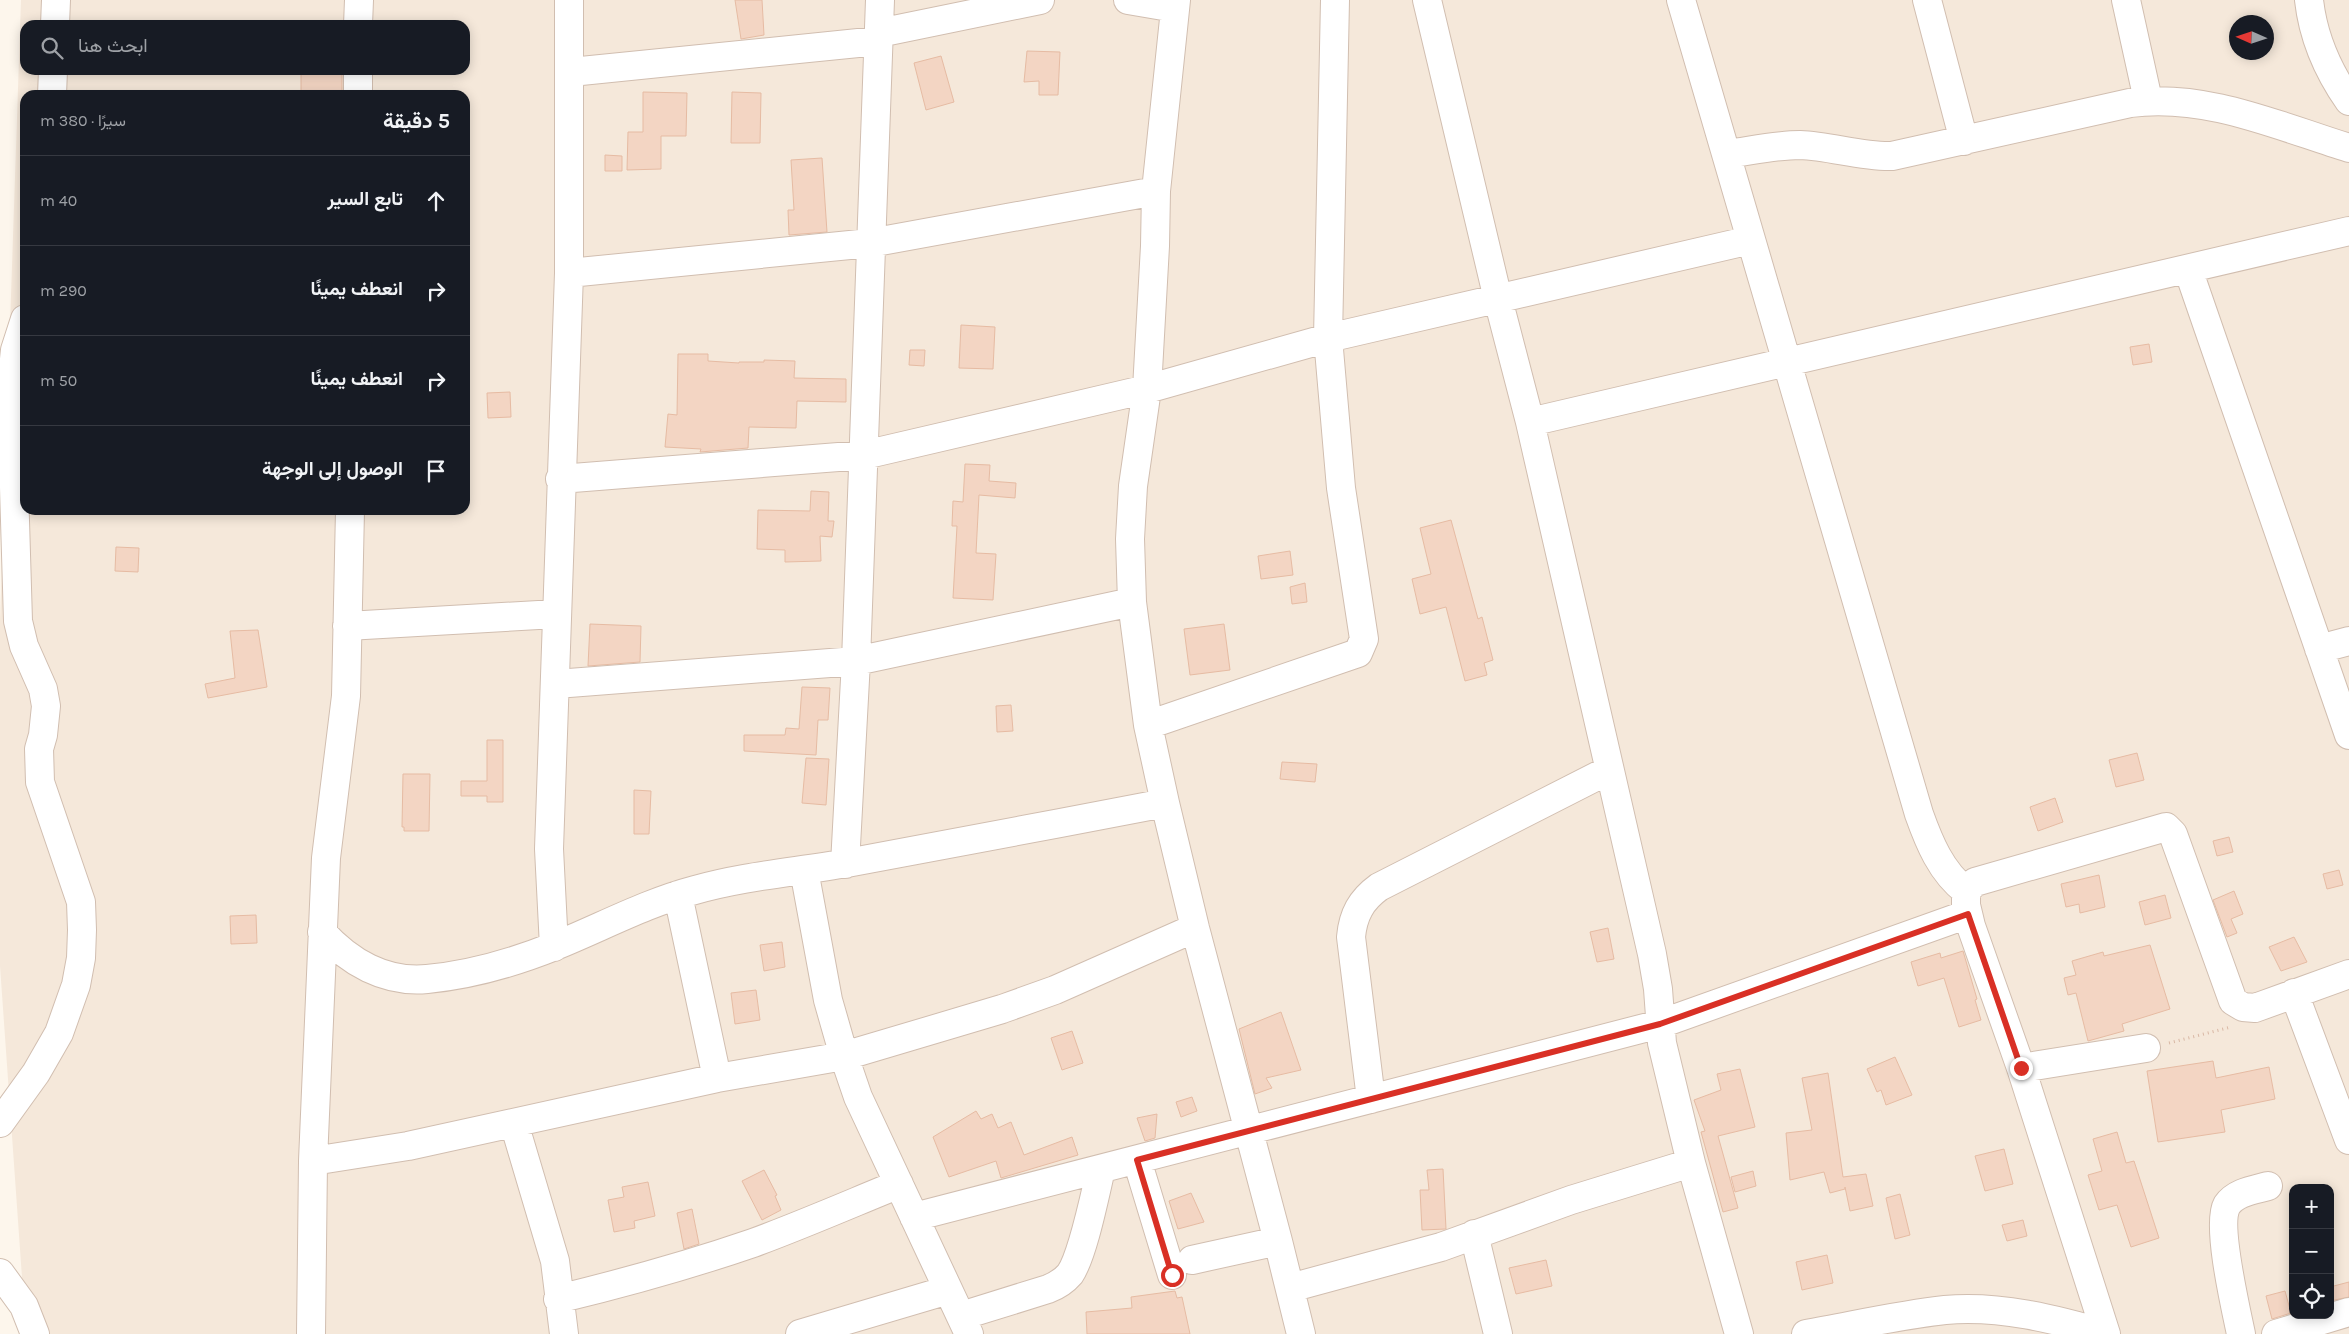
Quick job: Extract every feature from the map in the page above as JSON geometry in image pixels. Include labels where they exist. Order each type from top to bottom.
[{"type":"street","points":[[55,20],[56,0]]},
{"type":"street","points":[[358,20],[359,0]]},
{"type":"street","points":[[554,946],[549,849],[556,684],[560,479],[569,273],[571,72],[569,0]]},
{"type":"street","points":[[845,864],[856,660],[880,0]]},
{"type":"street","points":[[571,72],[879,37],[1040,0]]},
{"type":"street","points":[[1128,0],[1176,4],[1156,192],[1147,389],[1134,486],[1130,538],[1132,602],[1148,725],[1165,803],[1195,928],[1301,1334]]},
{"type":"street","points":[[1148,725],[1358,653],[1362,647],[1364,632],[1341,488],[1328,338],[1335,0]]},
{"type":"street","points":[[1427,0],[1498,299],[1530,422],[1656,971],[1662,1043],[1691,1163],[1739,1334]]},
{"type":"street","points":[[1682,0],[1919,814],[1936,854],[1967,902],[2106,1334]]},
{"type":"street","points":[[1927,0],[1964,141]]},
{"type":"street","points":[[2126,0],[2148,100]]},
{"type":"street","points":[[2309,0],[2321,48],[2329,68],[2349,101]]},
{"type":"street","points":[[52,90],[53,75]]},
{"type":"street","points":[[358,75],[358,90]]},
{"type":"street","points":[[1726,154],[1798,145],[1825,147],[1865,156],[1892,156],[2148,100],[2182,101],[2224,108],[2349,148]]},
{"type":"street","points":[[569,273],[870,243],[1156,192]]},
{"type":"street","points":[[1530,422],[2349,231]]},
{"type":"street","points":[[560,479],[864,455],[1147,389],[1328,338],[1751,240]]},
{"type":"street","points":[[2188,269],[2349,735]]},
{"type":"street","points":[[0,1123],[36,1073],[59,1033],[76,985],[81,958],[82,930],[81,902],[40,782],[39,749],[46,721],[46,706],[43,689],[24,646],[18,621],[11,387],[14,350],[20,333]]},
{"type":"street","points":[[311,1334],[313,1161],[322,932],[326,858],[346,696],[350,515]]},
{"type":"street","points":[[556,684],[856,660],[1132,602]]},
{"type":"street","points":[[347,626],[556,614]]},
{"type":"street","points":[[2319,649],[2349,641]]},
{"type":"street","points":[[1371,1099],[1351,937],[1354,917],[1364,900],[1379,887],[1609,770]]},
{"type":"street","points":[[322,932],[339,949],[359,964],[390,976],[408,979],[427,979],[470,972],[554,946],[626,914],[678,895],[734,880],[845,864],[1165,803]]},
{"type":"street","points":[[914,1217],[1660,1024],[1967,902],[1975,882],[2166,827],[2173,834],[2233,1001],[2243,1007],[2256,1008],[2349,974]]},
{"type":"street","points":[[804,870],[828,1000],[858,1097],[965,1325],[1048,1289],[1068,1276],[1076,1261],[1101,1169]]},
{"type":"street","points":[[678,895],[717,1078]]},
{"type":"street","points":[[313,1161],[408,1146],[717,1078],[844,1056],[1002,1009],[1055,990],[1195,928]]},
{"type":"street","points":[[2294,993],[2349,1140]]},
{"type":"street","points":[[2021,1068],[2146,1048]]},
{"type":"street","points":[[514,1122],[555,1261],[558,1299],[564,1334]]},
{"type":"street","points":[[1137,1160],[1182,1267],[1278,1241]]},
{"type":"street","points":[[1290,1288],[1395,1261],[1571,1200],[1691,1163]]},
{"type":"street","points":[[558,1299],[707,1258],[800,1225],[898,1184]]},
{"type":"street","points":[[2241,1334],[2228,1265],[2224,1224],[2225,1211],[2238,1195],[2268,1186]]},
{"type":"street","points":[[1474,1234],[1498,1334]]},
{"type":"street","points":[[0,1273],[24,1306],[35,1334]]},
{"type":"street","points":[[800,1334],[948,1290]]},
{"type":"street","points":[[1806,1334],[1871,1329],[1946,1310],[1976,1310],[2037,1316],[2106,1334]]},
{"type":"street","points":[[2276,1334],[2349,1312]]},
{"type":"path","points":[[2146,1048],[2226,1030],[2256,1008]]},
{"type":"shaded area","points":[[21,0],[2349,0],[2349,1334],[26,1334],[0,966],[0,621],[20,30],[20,75],[470,75],[470,20],[20,20]]},
{"type":"building","points":[[735,0],[762,0],[764,35],[741,39]]},
{"type":"building","points":[[1027,51],[1060,52],[1058,95],[1039,95],[1039,81],[1024,82]]},
{"type":"building","points":[[941,56],[954,102],[926,110],[914,63]]},
{"type":"building","points":[[301,75],[342,75],[342,90],[301,90]]},
{"type":"building","points":[[643,92],[687,93],[686,136],[661,136],[661,169],[627,170],[628,132],[643,132]]},
{"type":"building","points":[[732,92],[761,93],[760,143],[731,143]]},
{"type":"building","points":[[605,155],[622,156],[622,171],[605,171]]},
{"type":"building","points":[[822,158],[827,232],[789,235],[788,210],[794,210],[791,160]]},
{"type":"building","points":[[961,325],[995,327],[993,369],[959,368]]},
{"type":"building","points":[[2149,344],[2152,362],[2133,365],[2130,347]]},
{"type":"building","points":[[910,350],[925,350],[924,366],[909,365]]},
{"type":"building","points":[[678,354],[708,354],[708,361],[739,363],[764,362],[764,360],[795,361],[794,378],[846,379],[846,402],[797,401],[796,428],[749,427],[748,448],[700,452],[701,449],[665,447],[668,414],[677,415]]},
{"type":"building","points":[[510,392],[511,417],[488,418],[487,393]]},
{"type":"building","points":[[965,464],[990,465],[989,481],[1016,483],[1015,498],[979,495],[976,553],[996,554],[993,600],[953,598],[957,526],[952,526],[953,501],[963,502]]},
{"type":"building","points":[[811,491],[829,492],[828,521],[834,521],[832,537],[820,536],[821,561],[785,562],[785,550],[757,549],[758,510],[810,511]]},
{"type":"building","points":[[1451,520],[1478,619],[1482,617],[1493,660],[1484,663],[1487,675],[1465,681],[1446,607],[1420,614],[1412,579],[1431,574],[1420,528]]},
{"type":"building","points":[[116,547],[139,548],[138,572],[115,571]]},
{"type":"building","points":[[1290,551],[1293,575],[1261,579],[1258,556]]},
{"type":"building","points":[[1305,583],[1307,602],[1292,604],[1290,587]]},
{"type":"building","points":[[590,624],[641,626],[640,662],[588,666]]},
{"type":"building","points":[[1224,624],[1230,670],[1190,675],[1184,629]]},
{"type":"building","points":[[258,630],[267,687],[208,698],[205,684],[235,678],[230,631]]},
{"type":"building","points":[[802,687],[830,688],[828,720],[818,720],[816,755],[744,751],[744,735],[785,735],[786,728],[799,729]]},
{"type":"building","points":[[1011,705],[1013,731],[997,732],[996,706]]},
{"type":"building","points":[[487,740],[503,740],[503,802],[487,802],[487,796],[461,796],[461,781],[487,781]]},
{"type":"building","points":[[2137,753],[2144,780],[2116,787],[2109,760]]},
{"type":"building","points":[[806,758],[829,759],[826,805],[802,803]]},
{"type":"building","points":[[1282,762],[1317,764],[1315,782],[1280,779]]},
{"type":"building","points":[[403,774],[430,774],[429,831],[404,831],[404,827],[402,827]]},
{"type":"building","points":[[634,790],[651,791],[649,834],[634,834]]},
{"type":"building","points":[[2055,798],[2063,822],[2038,831],[2030,807]]},
{"type":"building","points":[[2229,837],[2233,852],[2217,856],[2213,841]]},
{"type":"building","points":[[2339,870],[2343,885],[2327,889],[2323,874]]},
{"type":"building","points":[[2099,875],[2105,907],[2080,913],[2079,904],[2066,907],[2061,884]]},
{"type":"building","points":[[2234,891],[2243,914],[2231,919],[2237,933],[2227,937],[2213,900]]},
{"type":"building","points":[[2165,895],[2171,918],[2145,925],[2139,902]]},
{"type":"building","points":[[256,915],[257,943],[231,944],[230,916]]},
{"type":"building","points":[[1608,928],[1614,959],[1597,962],[1590,932]]},
{"type":"building","points":[[2294,937],[2307,962],[2281,971],[2269,947]]},
{"type":"building","points":[[782,942],[785,967],[764,971],[760,945]]},
{"type":"building","points":[[2150,945],[2170,1009],[2122,1024],[2124,1031],[2088,1041],[2076,993],[2068,995],[2064,978],[2076,975],[2072,961],[2103,952],[2104,956]]},
{"type":"building","points":[[1963,951],[1981,1020],[1959,1027],[1944,978],[1918,986],[1911,962],[1940,953],[1941,958]]},
{"type":"building","points":[[756,990],[760,1020],[735,1024],[731,993]]},
{"type":"building","points":[[1281,1012],[1301,1070],[1266,1078],[1272,1088],[1255,1094],[1239,1029]]},
{"type":"building","points":[[1072,1031],[1083,1063],[1062,1070],[1051,1038]]},
{"type":"building","points":[[1895,1057],[1912,1095],[1886,1105],[1881,1090],[1877,1092],[1867,1069]]},
{"type":"building","points":[[2213,1061],[2216,1078],[2269,1067],[2275,1099],[2221,1110],[2225,1132],[2158,1142],[2147,1071]]},
{"type":"building","points":[[1740,1069],[1755,1127],[1718,1136],[1738,1208],[1723,1212],[1701,1132],[1705,1131],[1694,1100],[1721,1090],[1717,1074]]},
{"type":"building","points":[[1828,1073],[1843,1177],[1866,1174],[1873,1206],[1850,1211],[1845,1187],[1845,1189],[1830,1193],[1824,1172],[1790,1180],[1786,1133],[1812,1130],[1802,1078]]},
{"type":"building","points":[[1192,1097],[1197,1111],[1181,1117],[1176,1102]]},
{"type":"building","points":[[976,1111],[981,1119],[992,1114],[998,1128],[1011,1122],[1024,1155],[1072,1137],[1078,1155],[1001,1178],[996,1161],[949,1177],[933,1137]]},
{"type":"building","points":[[1157,1114],[1155,1138],[1145,1141],[1137,1118]]},
{"type":"building","points":[[2117,1132],[2126,1163],[2134,1161],[2159,1238],[2131,1247],[2117,1205],[2099,1210],[2088,1175],[2102,1171],[2093,1139]]},
{"type":"building","points":[[2004,1149],[2013,1184],[1985,1191],[1975,1156]]},
{"type":"building","points":[[1443,1169],[1446,1229],[1422,1230],[1420,1190],[1429,1190],[1427,1170]]},
{"type":"building","points":[[764,1170],[777,1195],[775,1196],[781,1210],[762,1220],[742,1181]]},
{"type":"building","points":[[1753,1171],[1756,1186],[1735,1192],[1731,1177]]},
{"type":"building","points":[[648,1182],[655,1216],[634,1221],[635,1228],[614,1232],[608,1200],[624,1197],[622,1187]]},
{"type":"building","points":[[1191,1193],[1204,1222],[1178,1229],[1169,1201]]},
{"type":"building","points":[[1900,1194],[1910,1235],[1895,1239],[1886,1198]]},
{"type":"building","points":[[692,1209],[699,1244],[684,1249],[677,1213]]},
{"type":"building","points":[[2023,1220],[2027,1236],[2007,1241],[2002,1225]]},
{"type":"building","points":[[1827,1255],[1833,1283],[1802,1290],[1796,1262]]},
{"type":"building","points":[[1546,1260],[1552,1286],[1516,1294],[1509,1268]]},
{"type":"building","points":[[2349,1282],[2349,1297],[2334,1300],[2334,1286]]},
{"type":"building","points":[[1175,1291],[1177,1298],[1182,1297],[1190,1334],[1087,1334],[1086,1312],[1132,1308],[1131,1297]]},
{"type":"building","points":[[2285,1291],[2289,1314],[2272,1319],[2266,1296]]},
{"type":"route","points":[[1172,1275],[1137,1160],[1660,1024],[1968,914],[2021,1068]]}]
